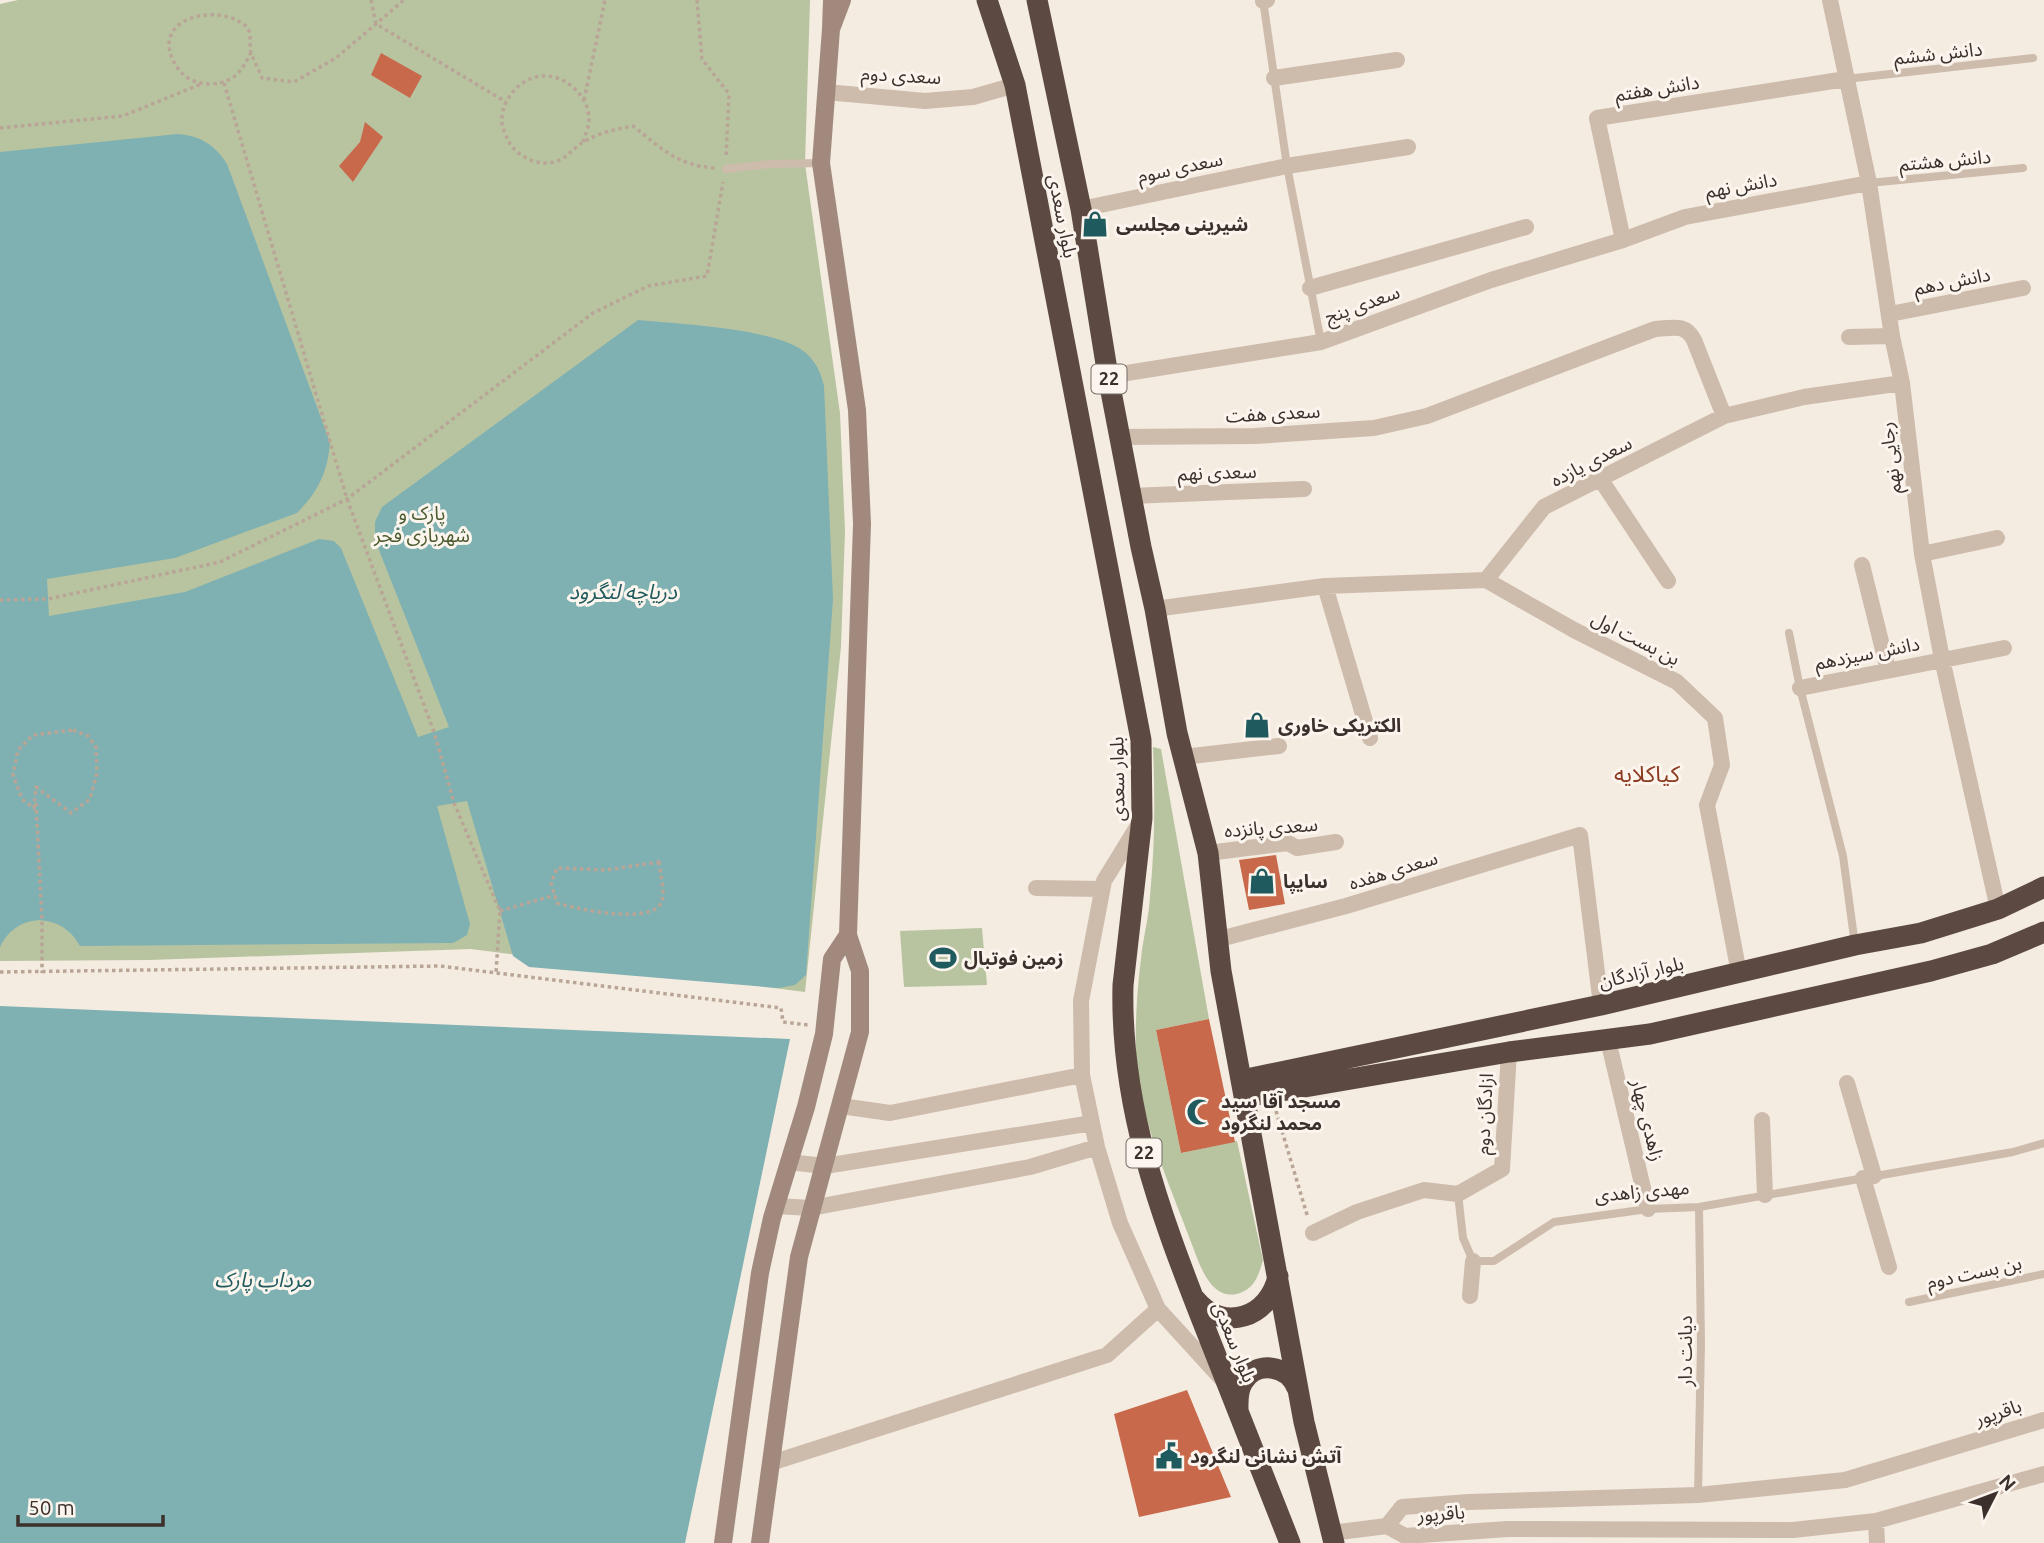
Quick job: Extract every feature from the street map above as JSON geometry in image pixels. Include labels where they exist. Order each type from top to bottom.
[{"type":"highway","name":"بلوار سعدی","points":[[986,0],[1015,85],[1141,740],[1142,818],[1124,985],[1124,1051],[1133,1112],[1172,1242],[1238,1410],[1285,1542]]},
{"type":"highway","name":"بلوار سعدی","points":[[1037,0],[1081,209],[1119,437],[1155,609],[1177,733],[1208,853],[1216,940],[1299,1393],[1332,1538]]},
{"type":"highway","name":"بلوار آزادگان","points":[[1244,1088],[1855,945],[1921,933],[1998,909],[2044,887]]},
{"type":"highway","points":[[1244,1088],[1271,1093],[1509,1052],[1650,1034],[1931,971],[1992,954],[2044,932]]},
{"type":"highway","points":[[1601,1005],[1608,1040]]},
{"type":"highway","points":[[1192,1295],[1206,1310],[1215,1315],[1235,1318],[1245,1316],[1264,1305],[1271,1296],[1278,1275]]},
{"type":"highway","points":[[1238,1410],[1239,1392],[1243,1382],[1249,1374],[1259,1369],[1279,1369],[1295,1383],[1299,1393]]},
{"type":"street","points":[[760,1543],[799,1257],[860,1031],[860,971],[848,935],[862,524],[857,410],[821,163],[832,0]]},
{"type":"street","points":[[831,29],[842,0]]},
{"type":"street","name":"رجایی نهم","points":[[1830,0],[1869,183],[1892,336],[1902,383],[1922,554],[1942,659],[1998,909]]},
{"type":"street","points":[[1274,78],[1397,60]]},
{"type":"street","name":"دانش هفتم","points":[[1623,240],[1597,118],[1846,79]]},
{"type":"street","name":"سعدی دوم","points":[[826,92],[925,101],[973,97],[1015,85]]},
{"type":"street","name":"سعدی سوم","points":[[1081,209],[1287,166],[1408,147]]},
{"type":"street","name":"دانش نهم","points":[[1623,240],[1685,217],[1869,183]]},
{"type":"street","points":[[1310,288],[1526,227]]},
{"type":"street","name":"سعدی پنج","points":[[1108,376],[1321,342],[1491,280],[1623,240]]},
{"type":"street","name":"دانش دهم","points":[[1889,314],[2023,288]]},
{"type":"street","name":"سعدی هفت","points":[[1119,437],[1255,436],[1374,428],[1427,416],[1655,328],[1682,327],[1689,330],[1694,340],[1724,416]]},
{"type":"street","points":[[1849,337],[1892,336]]},
{"type":"street","name":"سعدی یازده","points":[[1486,580],[1544,508],[1724,416],[1804,397],[1902,383]]},
{"type":"street","points":[[1601,480],[1668,581]]},
{"type":"street","name":"سعدی نهم","points":[[1131,496],[1304,489]]},
{"type":"street","points":[[1922,554],[1997,538]]},
{"type":"street","points":[[1862,565],[1888,670]]},
{"type":"street","points":[[1155,609],[1325,586],[1486,580]]},
{"type":"street","name":"بن بست اول","points":[[1486,580],[1574,630],[1677,682],[1715,718],[1721,765],[1707,805],[1739,973]]},
{"type":"street","points":[[1325,586],[1370,738]]},
{"type":"street","name":"دانش سیزدهم","points":[[1800,688],[2004,648]]},
{"type":"street","points":[[1183,757],[1279,746]]},
{"type":"street","points":[[1142,818],[1104,881],[1081,1001],[1082,1075],[1097,1147],[1120,1223],[1158,1309],[1228,1385]]},
{"type":"street","name":"سعدی هفده","points":[[1216,940],[1346,906],[1580,835],[1601,1005]]},
{"type":"street","name":"سعدی پانزده","points":[[1208,853],[1289,843],[1297,848],[1336,842]]},
{"type":"street","points":[[1036,888],[1102,890]]},
{"type":"street","points":[[723,1543],[760,1273],[824,1034],[832,959],[848,935]]},
{"type":"street","name":"زاهدی چهار","points":[[1608,1040],[1648,1209]]},
{"type":"street","name":"ازادگان دوم","points":[[1458,1194],[1502,1169],[1509,1052]]},
{"type":"street","points":[[841,1106],[890,1113],[1082,1075]]},
{"type":"street","points":[[1847,1083],[1889,1267]]},
{"type":"street","points":[[1762,1120],[1765,1195]]},
{"type":"street","points":[[788,1162],[825,1166],[1092,1123]]},
{"type":"street","points":[[776,1206],[811,1208],[1030,1167],[1097,1147]]},
{"type":"street","points":[[1313,1233],[1357,1212],[1424,1190],[1458,1194]]},
{"type":"street","points":[[1470,1296],[1473,1261]]},
{"type":"street","points":[[771,1463],[1107,1355],[1158,1309]]},
{"type":"street","name":"باقرپور","points":[[2044,1420],[1845,1479],[1698,1495],[1469,1502],[1402,1507],[1387,1526],[1405,1536],[1508,1529],[1793,1530],[1876,1521],[2044,1474]]},
{"type":"street","points":[[1876,1521],[1877,1543]]},
{"type":"street","points":[[1332,1538],[1387,1526]]},
{"type":"lane","points":[[1264,0],[1287,166],[1321,342]]},
{"type":"lane","name":"دانش ششم","points":[[1846,79],[2033,58]]},
{"type":"lane","points":[[726,169],[770,164],[821,163]]},
{"type":"lane","name":"دانش هشتم","points":[[1869,183],[2023,168]]},
{"type":"lane","points":[[1789,633],[1800,688],[1843,856],[1855,945]]},
{"type":"lane","name":"مهدی زاهدی","points":[[1473,1261],[1494,1261],[1554,1222],[1648,1209],[1699,1207],[2013,1152],[2044,1143]]},
{"type":"lane","points":[[1458,1194],[1462,1238],[1473,1261]]},
{"type":"lane","name":"دیانت دار","points":[[1698,1495],[1701,1343],[1699,1207]]},
{"type":"lane","name":"بن بست دوم","points":[[1909,1302],[2044,1274]]},
{"type":"path","points":[[371,0],[376,24],[506,102]]},
{"type":"path","points":[[235,10],[249,29],[251,52],[262,78],[294,82],[336,58],[404,0]]},
{"type":"path","points":[[583,142],[589,121],[584,100],[605,0]]},
{"type":"path","points":[[0,600],[48,599],[220,562],[347,499],[593,313],[648,286],[707,276],[726,169],[729,94],[702,59],[697,0]]},
{"type":"path","points":[[175,20],[168,39],[171,59],[183,76],[201,84]]},
{"type":"path","points":[[0,128],[123,116],[201,84],[224,83],[242,71],[251,52]]},
{"type":"path","points":[[584,100],[568,82],[544,76],[521,83],[506,102],[502,123],[509,144],[526,158],[547,163],[568,157],[583,142],[608,131],[633,126],[675,159],[701,167],[726,169]]},
{"type":"path","points":[[224,83],[347,499],[434,733],[454,803],[500,911],[496,973]]},
{"type":"path","points":[[73,730],[89,736],[96,747],[97,773],[90,799],[71,813],[36,787],[34,808],[22,799],[13,775],[18,750],[33,735],[73,730]]},
{"type":"path","points":[[36,787],[42,919],[41,973]]},
{"type":"path","points":[[659,862],[663,899],[658,908],[646,914],[584,911],[557,903],[555,895],[551,883],[557,868],[606,870],[659,862]]},
{"type":"path","points":[[500,911],[555,895]]},
{"type":"path","points":[[0,972],[440,966],[781,1008],[783,1022],[807,1024],[824,1034]]},
{"type":"path","points":[[1271,1093],[1313,1233]]},
{"type":"green space","name":"دریاچه لنگرود","points":[[18,0],[810,0],[805,164],[840,413],[845,531],[841,647],[805,992],[471,949],[149,960],[0,961],[0,4]]},
{"type":"green space","points":[[1153,747],[1161,749],[1209,1019],[1156,1030],[1181,1153],[1237,1141],[1263,1260],[1253,1284],[1240,1293],[1221,1292],[1213,1287],[1202,1270],[1156,1150],[1138,1078],[1136,1018],[1153,859]]},
{"type":"green space","name":"زمین فوتبال","points":[[982,928],[987,985],[904,987],[900,931]]},
{"type":"water","name":"دریاچه لنگرود","points":[[178,134],[207,143],[227,164],[330,442],[327,463],[316,489],[297,513],[175,558],[47,579],[49,616],[185,592],[319,539],[334,541],[341,548],[418,737],[449,727],[375,540],[375,522],[382,507],[638,320],[751,333],[792,345],[813,360],[824,386],[833,599],[806,975],[795,985],[778,988],[529,967],[513,956],[467,801],[437,806],[470,924],[467,935],[453,943],[80,946],[62,927],[40,920],[17,927],[0,947],[0,152]]},
{"type":"water","name":"مرداب پارک","points":[[0,1006],[790,1039],[685,1543],[0,1543]]},
{"type":"building","points":[[381,53],[422,76],[410,98],[371,75]]},
{"type":"building","points":[[365,122],[383,137],[353,182],[339,166],[360,142]]},
{"type":"building","name":"سایپا","points":[[1276,855],[1285,904],[1249,910],[1239,860]]},
{"type":"building","name":"مسجد آقا سید محمد لنگرود","points":[[1209,1019],[1235,1142],[1181,1153],[1156,1030]]},
{"type":"building","name":"آتش نشانی لنگرود","points":[[1187,1390],[1231,1497],[1139,1517],[1114,1414]]},
{"type":"place","name":"شیرینی مجلسی","points":[[1095,224]]},
{"type":"place","name":"الکتریکی خاوری","points":[[1257,725]]},
{"type":"place","name":"سایپا","points":[[1262,881]]},
{"type":"place","name":"زمین فوتبال","points":[[943,958]]},
{"type":"place","name":"مسجد آقا سید محمد لنگرود","points":[[1200,1112]]},
{"type":"place","name":"آتش نشانی لنگرود","points":[[1169,1456]]},
{"type":"district","name":"کیاکلایه","points":[[1647,774]]},
{"type":"park label","name":"پارک و شهربازی فجر","points":[[422,524]]}]
